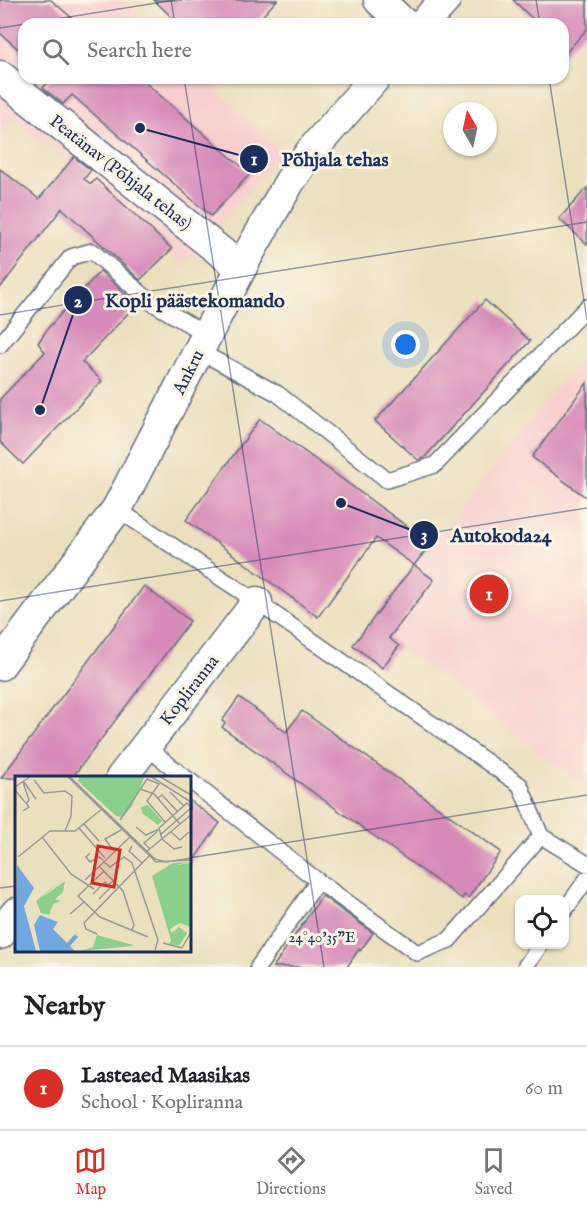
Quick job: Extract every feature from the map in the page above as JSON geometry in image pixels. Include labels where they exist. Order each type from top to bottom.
[{"type":"street","points":[[379,0],[398,18]]},
{"type":"street","points":[[428,18],[445,0]]},
{"type":"street","name":"Peatänav (Põhjala tehas)","points":[[0,76],[241,268]]},
{"type":"street","name":"Ankru","points":[[0,665],[117,509],[241,268],[290,181],[312,150],[370,84]]},
{"type":"street","name":"Kopliranna","points":[[122,776],[257,602]]},
{"type":"street","points":[[0,934],[15,914]]},
{"type":"lane","points":[[0,345],[70,257],[92,251],[203,343],[278,394],[387,480],[435,465],[587,308]]},
{"type":"lane","points":[[117,509],[257,602],[520,785],[541,836],[587,864]]},
{"type":"lane","points":[[145,746],[184,776]]},
{"type":"lane","points":[[190,781],[318,881],[417,953],[449,940],[541,836]]},
{"type":"lane","points":[[569,904],[587,879]]},
{"type":"lane","points":[[258,967],[318,881]]},
{"type":"lane","points":[[525,967],[538,949]]},
{"type":"shaded area","points":[[0,0],[123,0],[142,18],[18,18],[18,84],[210,84],[282,153],[183,266],[15,119],[0,136]]},
{"type":"shaded area","points":[[587,353],[587,787],[370,623],[550,395]]},
{"type":"building","points":[[0,0],[51,0],[72,18],[18,18],[18,49],[0,33]]},
{"type":"building","points":[[154,0],[277,0],[260,18],[173,18]]},
{"type":"building","points":[[513,0],[587,0],[587,29],[569,49],[569,18],[532,18]]},
{"type":"building","points":[[47,84],[147,84],[250,174],[211,216],[72,95],[63,104],[43,88]]},
{"type":"building","points":[[74,157],[91,170],[84,179],[91,184],[96,179],[172,249],[140,280],[62,208],[0,288],[0,169],[39,199]]},
{"type":"building","points":[[587,188],[587,244],[559,219]]},
{"type":"building","points":[[100,271],[137,304],[82,362],[102,381],[23,464],[0,442],[0,399],[45,352],[38,343],[48,328]]},
{"type":"building","points":[[485,300],[530,341],[424,458],[418,460],[375,421]]},
{"type":"building","points":[[587,383],[587,498],[532,457]]},
{"type":"building","points":[[260,419],[431,544],[414,565],[376,538],[318,617],[186,520]]},
{"type":"building","points":[[414,565],[434,580],[389,638],[399,646],[382,668],[353,645]]},
{"type":"building","points":[[144,586],[190,621],[74,776],[1,778]]},
{"type":"building","points":[[239,697],[286,732],[302,711],[501,852],[468,898],[464,895],[462,899],[222,727],[225,723],[222,721]]},
{"type":"building","points":[[190,801],[220,823],[190,866]]},
{"type":"building","points":[[322,896],[373,933],[347,967],[273,967]]},
{"type":"place","name":"Põhjala tehas","points":[[140,128]]},
{"type":"place","name":"Kopli päästekomando","points":[[40,410]]},
{"type":"place","name":"Autokoda24","points":[[341,503]]},
{"type":"place","name":"Lasteaed Maasikas","points":[[489,594]]}]
